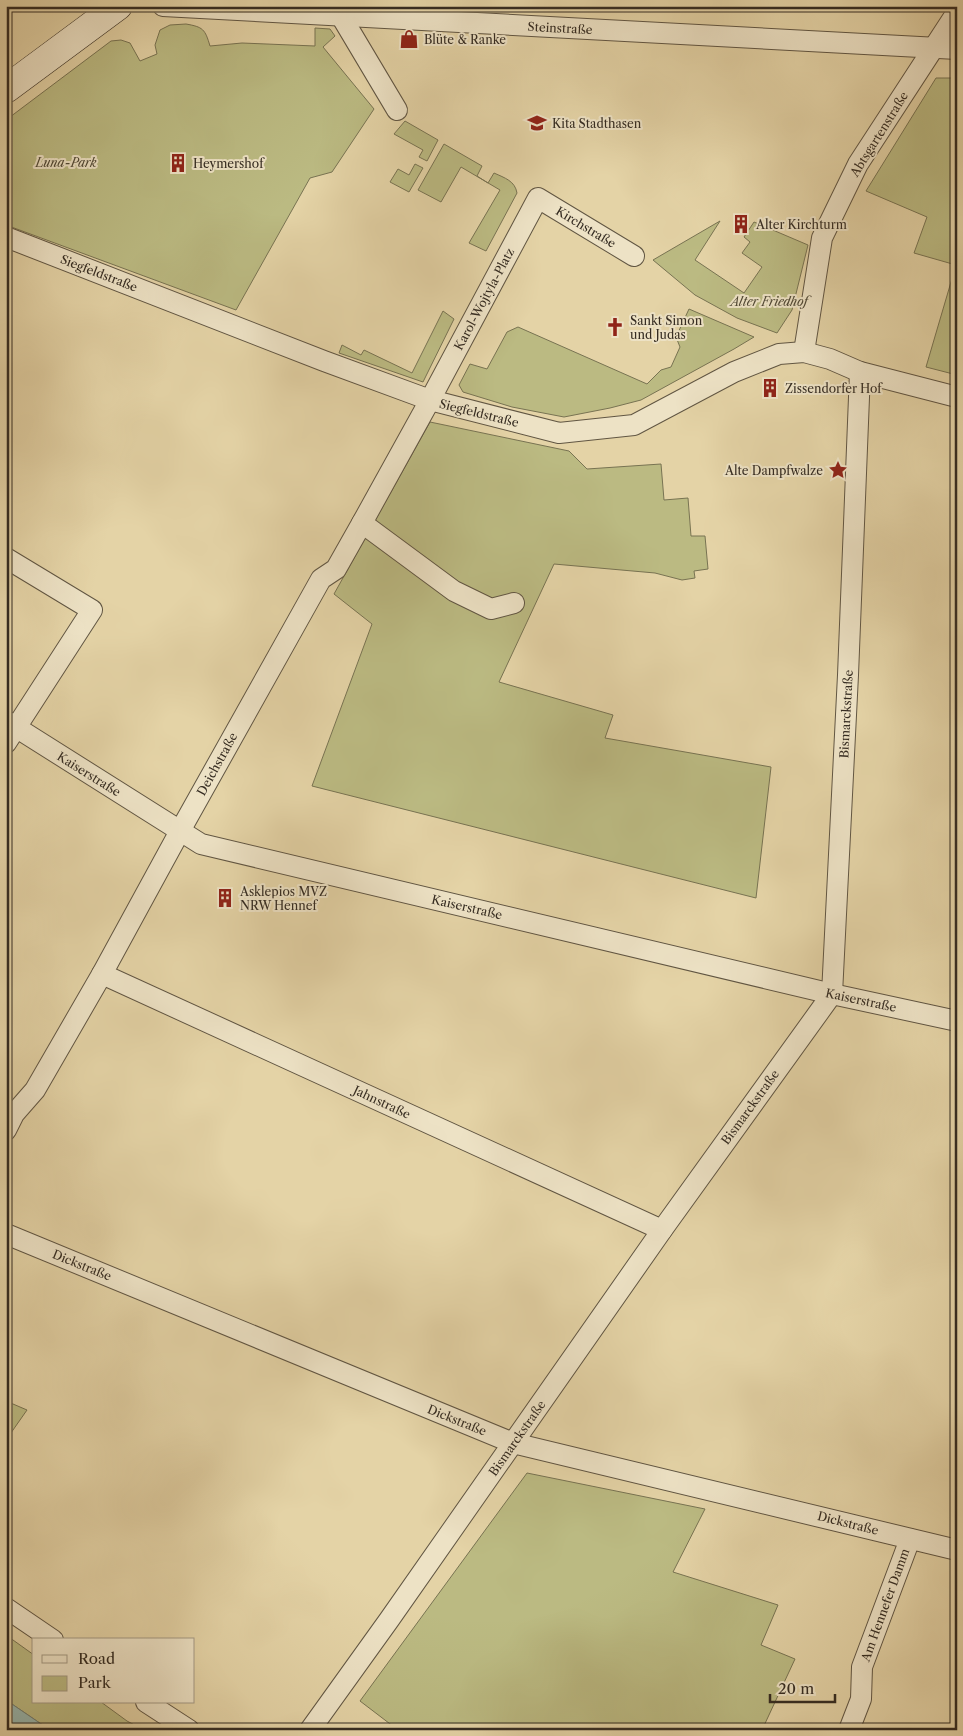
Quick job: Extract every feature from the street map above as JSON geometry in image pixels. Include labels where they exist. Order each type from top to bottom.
[{"type":"main road","points":[[6,89],[118,6]]},
{"type":"street","name":"Steinstraße","points":[[163,6],[957,49]]},
{"type":"street","name":"Abtsgartenstraße","points":[[804,352],[822,238],[858,164],[957,12]]},
{"type":"street","points":[[342,16],[397,110]]},
{"type":"street","name":"Kirchstraße","points":[[538,198],[634,256]]},
{"type":"street","name":"Karol-Wojtyla-Platz","points":[[430,400],[538,198]]},
{"type":"street","name":"Siegfeldstraße","points":[[6,238],[430,400],[560,433],[634,425],[734,372],[779,354],[804,352],[830,359],[860,372],[957,396]]},
{"type":"street","name":"Bismarckstraße","points":[[310,1730],[662,1230],[832,994],[848,675],[860,372]]},
{"type":"street","name":"Deichstraße","points":[[6,1130],[14,1114],[35,1090],[102,974],[321,580],[336,568],[430,400]]},
{"type":"street","points":[[362,523],[454,591],[491,609],[514,603]]},
{"type":"street","points":[[6,558],[92,610],[9,730]]},
{"type":"street","name":"Kaiserstraße","points":[[9,730],[201,844],[832,994],[957,1021]]},
{"type":"street","name":"Jahnstraße","points":[[102,974],[662,1230]]},
{"type":"street","name":"Dickstraße","points":[[6,1234],[513,1443],[957,1550]]},
{"type":"street","name":"Am Hennefer Damm","points":[[849,1730],[861,1699],[862,1667],[910,1538]]},
{"type":"street","points":[[6,1608],[50,1638]]},
{"type":"street","points":[[149,1704],[188,1730]]},
{"type":"green space","name":"Luna-Park","points":[[186,24],[196,26],[205,32],[210,46],[242,43],[315,46],[315,28],[330,29],[335,36],[323,47],[374,109],[332,172],[310,178],[236,310],[6,225],[6,120],[111,41],[121,40],[130,43],[140,61],[157,54],[155,45],[160,30],[170,25]]},
{"type":"green space","points":[[936,78],[957,78],[957,375],[926,367],[956,265],[914,253],[927,217],[866,191]]},
{"type":"green space","points":[[405,121],[438,140],[427,161],[419,157],[423,150],[394,134]]},
{"type":"green space","points":[[444,144],[482,166],[477,176],[486,182],[461,167],[441,202],[418,190]]},
{"type":"green space","points":[[415,164],[423,168],[409,192],[390,182],[398,169],[409,175]]},
{"type":"green space","points":[[494,173],[512,183],[517,193],[486,251],[469,243],[500,190],[488,183]]},
{"type":"green space","name":"Alter Friedhof","points":[[720,221],[695,260],[744,293],[762,267],[742,253],[750,242],[744,237],[754,222],[808,245],[792,310],[777,333],[737,318],[695,295],[653,260]]},
{"type":"green space","points":[[689,309],[754,337],[641,400],[564,417],[512,407],[463,392],[459,385],[470,364],[487,369],[507,332],[518,327],[647,384],[661,370],[671,367],[680,347],[676,337]]},
{"type":"green space","points":[[443,311],[454,319],[423,382],[339,353],[342,345],[361,355],[364,350],[412,373]]},
{"type":"green space","points":[[430,422],[569,451],[587,469],[661,464],[664,500],[688,498],[691,536],[705,536],[708,569],[694,571],[695,578],[682,580],[655,573],[554,564],[499,682],[613,715],[605,738],[771,767],[756,898],[312,786],[372,624],[334,594]]},
{"type":"green space","points":[[6,1401],[27,1410],[6,1440]]},
{"type":"green space","points":[[527,1473],[705,1509],[673,1572],[778,1605],[761,1645],[795,1659],[762,1730],[398,1730],[360,1701]]},
{"type":"green space","points":[[6,1635],[32,1654],[32,1704],[104,1704],[127,1721],[144,1730],[50,1730],[6,1700]]},
{"type":"water","points":[[6,1700],[50,1730],[6,1730]]},
{"type":"place","name":"Blüte & Ranke","points":[[409,39]]},
{"type":"place","name":"Kita Stadthasen","points":[[537,123]]},
{"type":"place","name":"Heymershof","points":[[178,163]]},
{"type":"place","name":"Alter Kirchturm","points":[[741,224]]},
{"type":"place","name":"Sankt Simon und Judas","points":[[615,327]]},
{"type":"place","name":"Zissendorfer Hof","points":[[770,388]]},
{"type":"place","name":"Alte Dampfwalze","points":[[838,470]]},
{"type":"place","name":"Asklepios MVZ NRW Hennef","points":[[225,898]]}]
